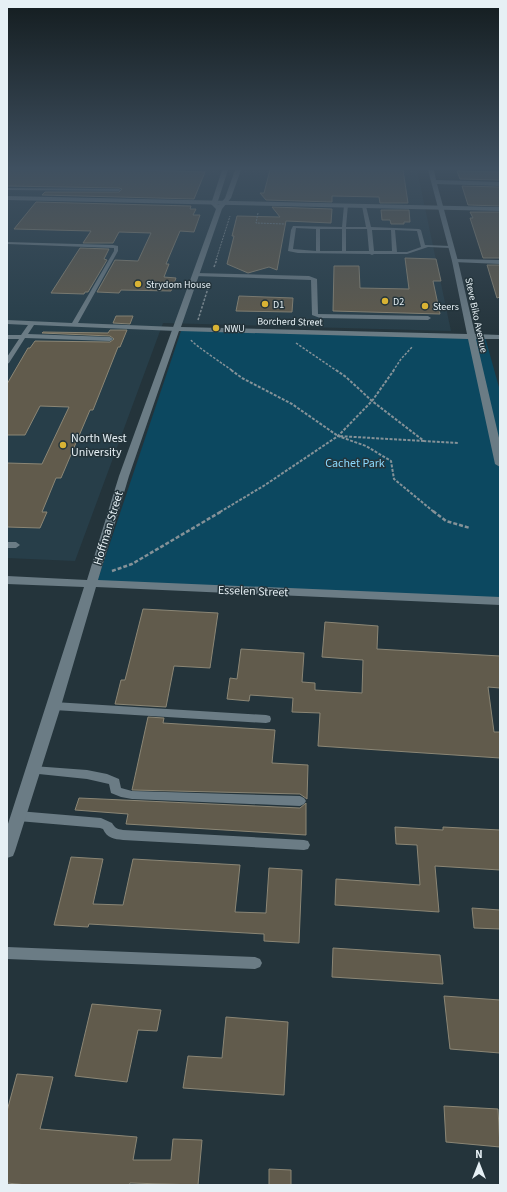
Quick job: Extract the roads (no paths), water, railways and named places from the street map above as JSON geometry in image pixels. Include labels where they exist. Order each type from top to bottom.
[{"type":"street","name":"Hoffman Street","points":[[7,851],[11,828],[18,816],[54,706],[124,476],[181,329],[196,275],[213,226]]},
{"type":"street","name":"Steve Biko Avenue","points":[[446,226],[456,261],[471,336],[500,464]]},
{"type":"street","name":"Borcherd Street","points":[[181,329],[309,331],[500,337]]},
{"type":"street","name":"Esselen Street","points":[[7,580],[92,581],[500,601]]},
{"type":"lane","points":[[422,247],[419,230],[295,227],[293,230],[290,250],[298,252],[407,254],[422,247],[451,247]]},
{"type":"lane","points":[[318,227],[318,252]]},
{"type":"lane","points":[[344,228],[344,253]]},
{"type":"lane","points":[[369,228],[372,254]]},
{"type":"lane","points":[[393,229],[395,253]]},
{"type":"lane","points":[[7,243],[98,245],[116,247],[116,251],[74,325]]},
{"type":"lane","points":[[456,261],[500,262]]},
{"type":"lane","points":[[196,275],[314,279],[315,315],[320,316],[428,318]]},
{"type":"lane","name":"Borcherd Street","points":[[7,322],[181,329]]},
{"type":"lane","points":[[8,361],[32,323]]},
{"type":"lane","points":[[7,336],[110,339]]},
{"type":"lane","points":[[7,348],[16,348]]},
{"type":"lane","points":[[7,545],[16,545]]},
{"type":"lane","points":[[54,706],[266,719]]},
{"type":"lane","points":[[33,770],[77,774],[109,779],[115,782],[116,790],[121,793],[132,795],[300,801]]},
{"type":"lane","points":[[18,816],[102,823],[108,826],[110,831],[115,834],[123,835],[304,845]]},
{"type":"lane","points":[[7,953],[255,963]]},
{"type":"place","name":"Strydom House","points":[[138,284]]},
{"type":"place","name":"D2","points":[[385,301]]},
{"type":"place","name":"D1","points":[[265,304]]},
{"type":"place","name":"Steers","points":[[425,306]]},
{"type":"place","name":"NWU","points":[[216,328]]},
{"type":"place","name":"North West University","points":[[63,445]]},
{"type":"park label","name":"Cachet Park","points":[[355,463]]}]
